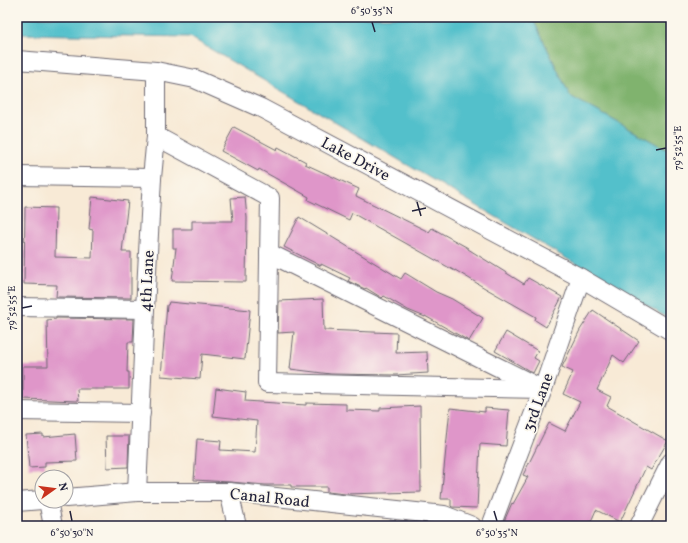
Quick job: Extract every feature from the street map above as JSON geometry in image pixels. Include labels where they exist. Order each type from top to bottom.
[{"type":"street","name":"Lake Drive","points":[[17,60],[156,71],[194,79],[261,108],[581,278],[671,331]]},
{"type":"street","name":"4th Lane","points":[[137,492],[145,309],[152,178],[156,136],[156,71]]},
{"type":"street","points":[[156,136],[270,198],[267,383],[543,389]]},
{"type":"street","points":[[17,176],[152,178]]},
{"type":"street","points":[[269,253],[543,389]]},
{"type":"street","name":"3rd Lane","points":[[491,526],[543,389],[581,278]]},
{"type":"street","points":[[17,306],[145,309]]},
{"type":"street","points":[[17,411],[141,413]]},
{"type":"street","points":[[639,526],[671,462]]},
{"type":"street","name":"Canal Road","points":[[74,497],[137,492],[229,492],[444,515],[472,526]]},
{"type":"street","points":[[229,492],[237,526]]},
{"type":"street","points":[[17,502],[34,501]]},
{"type":"street","points":[[50,509],[53,526]]},
{"type":"green space","points":[[532,17],[671,17],[671,152],[570,96]]},
{"type":"water","points":[[17,17],[532,17],[570,96],[671,152],[671,320],[190,37],[17,34]]},
{"type":"building","points":[[234,127],[277,150],[278,147],[306,162],[305,164],[359,189],[356,196],[429,232],[432,228],[468,248],[524,284],[528,278],[562,297],[546,327],[535,320],[536,317],[352,213],[349,220],[308,200],[309,197],[259,169],[258,171],[221,151]]},
{"type":"building","points":[[92,197],[128,201],[122,252],[131,252],[131,298],[56,297],[57,285],[24,284],[25,207],[56,208],[55,257],[92,258],[93,230],[89,229]]},
{"type":"building","points":[[245,197],[247,218],[246,282],[172,281],[176,248],[173,248],[173,229],[192,229],[192,221],[233,221],[231,198]]},
{"type":"building","points":[[299,217],[401,279],[405,273],[483,318],[469,341],[425,316],[408,310],[384,296],[382,298],[366,288],[365,289],[348,281],[350,278],[321,264],[321,266],[284,247]]},
{"type":"building","points":[[323,299],[324,330],[397,333],[396,353],[427,352],[428,373],[396,375],[331,374],[290,369],[294,332],[278,333],[279,301]]},
{"type":"building","points":[[169,302],[250,310],[245,359],[202,354],[200,379],[161,376],[167,305]]},
{"type":"building","points":[[593,310],[639,341],[624,363],[613,355],[597,390],[611,397],[607,406],[668,441],[651,470],[646,467],[620,522],[596,510],[589,526],[502,526],[512,503],[513,504],[528,477],[523,475],[549,423],[565,431],[580,402],[563,394],[573,372],[562,367],[580,330]]},
{"type":"building","points":[[56,318],[134,319],[133,342],[128,342],[127,372],[129,372],[129,389],[77,389],[78,401],[23,399],[23,366],[48,366],[47,320]]},
{"type":"building","points":[[506,332],[538,351],[534,358],[539,361],[533,373],[495,351]]},
{"type":"building","points":[[216,388],[246,392],[245,401],[306,405],[306,403],[346,404],[346,410],[380,411],[380,408],[420,406],[421,492],[345,494],[327,492],[327,487],[291,487],[291,485],[265,485],[194,480],[197,439],[221,441],[220,450],[255,452],[257,421],[213,416]]},
{"type":"building","points":[[450,408],[485,412],[485,408],[509,410],[506,446],[480,444],[477,508],[452,507],[451,499],[441,499]]},
{"type":"building","points":[[43,434],[43,437],[75,434],[77,461],[45,462],[45,467],[29,468],[26,435]]},
{"type":"building","points":[[106,436],[129,436],[128,467],[107,468]]}]
